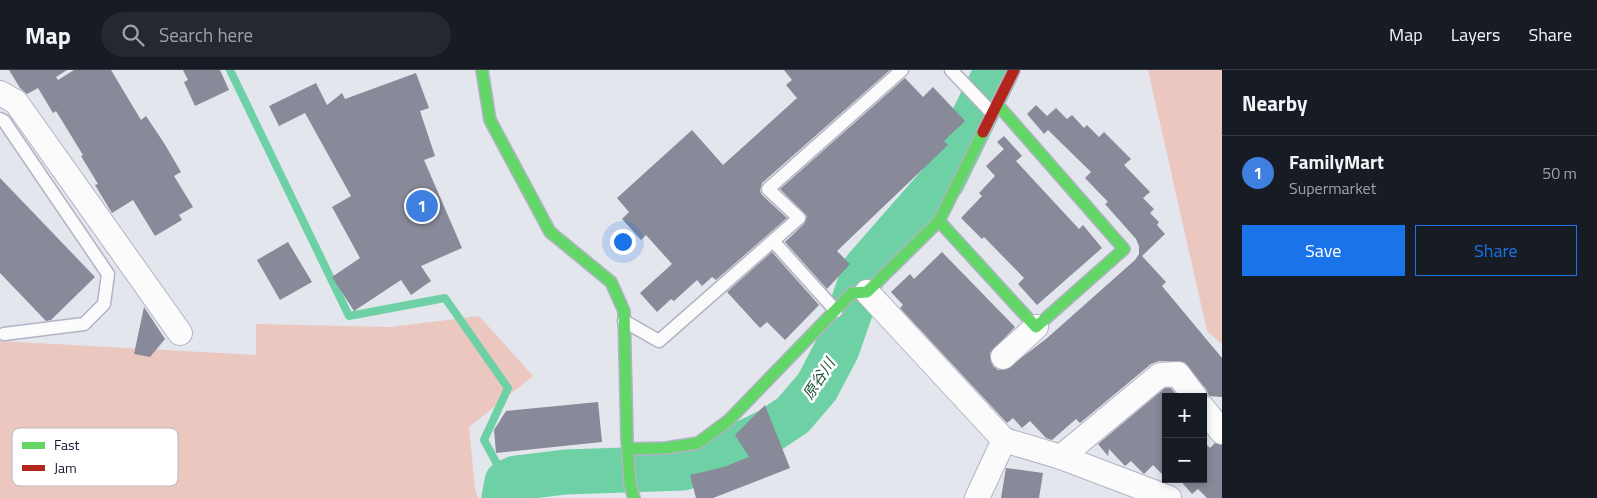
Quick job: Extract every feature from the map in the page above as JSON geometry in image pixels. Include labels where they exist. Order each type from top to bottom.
[{"type":"street","points":[[482,70],[490,120],[550,232],[611,282],[624,311],[627,439],[630,485],[634,498]]},
{"type":"street","points":[[629,450],[666,448],[698,443],[729,420],[852,293],[867,292],[939,222],[1014,70]]},
{"type":"street","points":[[0,93],[16,102],[180,332]]},
{"type":"street","points":[[995,109],[1124,249],[1003,357]]},
{"type":"street","points":[[939,222],[1036,327]]},
{"type":"street","points":[[867,292],[1004,440],[1061,457],[1169,498]]},
{"type":"street","points":[[1061,457],[1160,375],[1178,374],[1192,393]]},
{"type":"street","points":[[1207,413],[1222,432]]},
{"type":"street","points":[[977,498],[1004,440]]},
{"type":"lane","points":[[624,321],[659,341],[774,242],[799,218],[768,189],[902,70]]},
{"type":"lane","points":[[951,70],[995,109]]},
{"type":"lane","points":[[0,118],[4,121],[108,274],[104,304],[84,324],[4,334]]},
{"type":"lane","points":[[774,242],[836,311]]},
{"type":"shaded area","points":[[1148,70],[1222,70],[1222,344],[1207,331]]},
{"type":"shaded area","points":[[479,316],[533,376],[469,427],[475,489],[478,498],[0,498],[0,341],[256,355],[256,324],[390,327]]},
{"type":"building","points":[[9,70],[67,70],[56,77],[58,80],[74,70],[111,70],[141,120],[146,116],[164,143],[181,172],[174,176],[193,207],[179,215],[182,220],[155,236],[133,200],[112,213],[95,185],[98,184],[81,156],[83,155],[56,111],[53,113],[38,88],[27,94],[20,88]]},
{"type":"building","points":[[183,70],[220,70],[229,90],[195,106],[184,82],[188,80]]},
{"type":"building","points":[[784,70],[890,70],[762,183],[760,191],[762,195],[787,218],[716,280],[712,277],[702,286],[697,280],[674,301],[671,299],[657,312],[640,293],[672,264],[646,235],[641,240],[622,219],[629,212],[617,198],[692,130],[723,165],[797,98],[786,85],[792,80]]},
{"type":"building","points":[[416,73],[429,108],[420,111],[435,156],[424,160],[462,248],[421,266],[431,281],[411,295],[401,280],[354,311],[332,277],[360,258],[332,207],[351,196],[305,113],[279,126],[269,106],[316,83],[327,105],[342,93],[345,99]]},
{"type":"building","points":[[905,78],[923,97],[933,87],[965,121],[944,141],[948,145],[837,251],[850,264],[827,289],[785,242],[804,224],[807,216],[780,189]]},
{"type":"building","points":[[1036,105],[1047,116],[1056,108],[1067,119],[1072,115],[1084,128],[1087,125],[1099,137],[1104,132],[1131,159],[1124,165],[1150,192],[1143,198],[1154,209],[1150,213],[1159,222],[1157,225],[1165,234],[1142,256],[1166,282],[1162,286],[1222,358],[1222,397],[1209,396],[1206,389],[1184,362],[1159,361],[1151,364],[1080,423],[1076,419],[1052,440],[1046,438],[1030,421],[1022,428],[1013,418],[1007,423],[900,308],[903,305],[891,292],[910,274],[914,279],[942,252],[1015,327],[990,353],[993,366],[998,370],[1005,370],[1046,339],[1135,260],[1139,254],[1139,246],[1136,239],[1105,204],[1108,202],[1085,178],[1091,172],[1048,130],[1044,134],[1027,114]]},
{"type":"building","points":[[1004,136],[1022,156],[1016,161],[1079,229],[1083,225],[1102,248],[1037,305],[1018,284],[1024,278],[984,237],[982,239],[961,218],[982,196],[979,193],[995,176],[986,166],[1004,149],[997,142]]},
{"type":"building","points":[[0,178],[95,277],[51,320],[46,321],[0,273]]},
{"type":"building","points":[[288,242],[312,282],[280,300],[257,260]]},
{"type":"building","points":[[772,252],[819,305],[785,340],[767,322],[760,328],[727,292]]},
{"type":"building","points":[[144,307],[165,339],[150,357],[134,354]]},
{"type":"building","points":[[1165,388],[1171,388],[1175,393],[1162,393],[1162,474],[1153,465],[1144,474],[1131,461],[1125,466],[1109,449],[1108,456],[1098,444]]},
{"type":"building","points":[[598,402],[602,442],[496,453],[494,430],[506,411]]},
{"type":"building","points":[[765,405],[790,468],[713,498],[696,498],[690,475],[724,467],[749,457],[735,435]]},
{"type":"building","points":[[1215,443],[1222,445],[1222,498],[1207,498],[1198,489],[1192,494],[1182,483],[1207,483],[1207,445],[1210,448]]},
{"type":"building","points":[[1006,468],[1043,473],[1039,498],[1001,498]]},
{"type":"waterway","points":[[230,70],[349,316],[445,298],[508,388],[484,440],[507,482]]},
{"type":"waterway","name":"原谷川","points":[[504,498],[507,482],[516,478],[565,472],[683,468],[730,450],[769,431],[793,415],[817,387],[837,349],[865,269],[943,180],[997,70]]},
{"type":"traffic: fast","points":[[482,70],[490,120],[550,232],[611,282],[624,311],[627,439],[630,485],[634,498]]},
{"type":"traffic: fast","points":[[939,221],[1036,327],[1124,249],[997,104]]},
{"type":"traffic: fast","points":[[629,449],[666,448],[698,443],[729,420],[852,293],[867,292],[939,221],[983,132]]},
{"type":"traffic: jam","points":[[983,132],[1014,70]]},
{"type":"place","name":"FamilyMart","points":[[422,206]]}]
